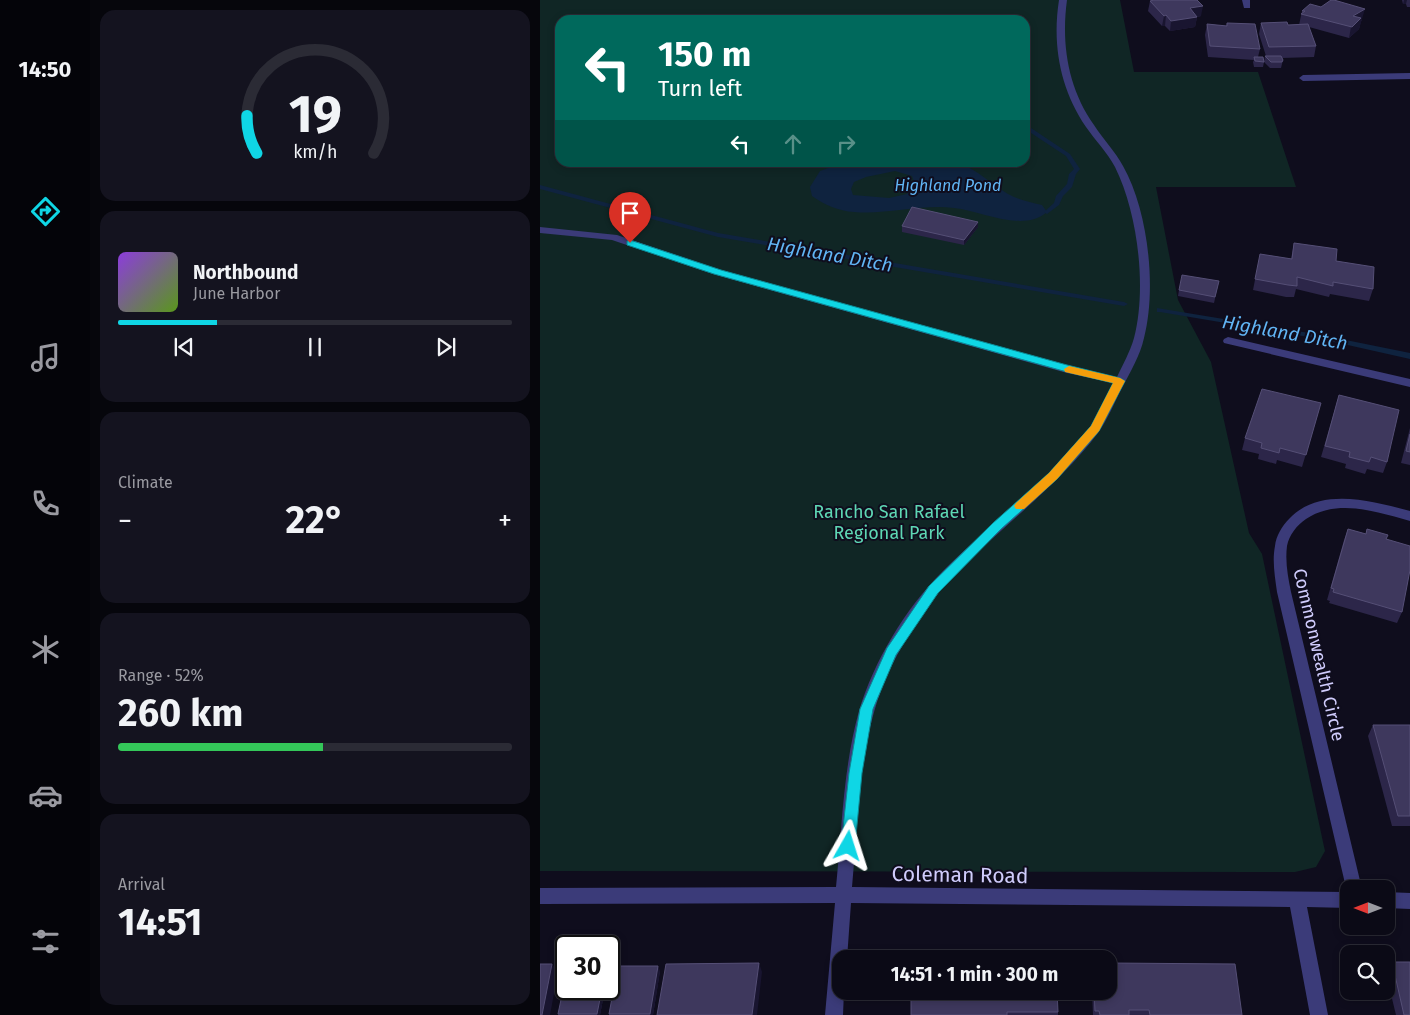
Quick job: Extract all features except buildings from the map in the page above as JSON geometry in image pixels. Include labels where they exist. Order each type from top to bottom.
[{"type":"street","points":[[834,1015],[855,773],[867,709],[891,652],[933,590],[997,526],[1053,476],[1095,428],[1131,361],[1139,336],[1144,304],[1144,268],[1135,212],[1129,189],[1119,166],[1084,118],[1070,89],[1063,68],[1060,18],[1063,0]]},
{"type":"street","points":[[1302,78],[1410,76]]},
{"type":"street","points":[[540,230],[613,237],[717,272],[1067,369],[1120,381]]},
{"type":"street","points":[[1228,341],[1410,384]]},
{"type":"street","name":"Commonwealth Circle","points":[[1352,880],[1284,592],[1280,564],[1281,545],[1289,525],[1306,511],[1326,504],[1350,503],[1378,507],[1410,516]]},
{"type":"street","name":"Coleman Road","points":[[540,896],[843,896],[1340,900]]},
{"type":"street","points":[[1297,900],[1319,1015]]},
{"type":"street","points":[[1395,900],[1410,901]]},
{"type":"green space","name":"Rancho San Rafael Regional Park","points":[[540,0],[1120,0],[1134,72],[1258,72],[1296,187],[1156,187],[1178,300],[1211,362],[1249,533],[1262,554],[1325,851],[1316,867],[1295,872],[540,871]]},
{"type":"water","name":"Highland Pond","points":[[831,167],[968,167],[1008,194],[1042,205],[1047,212],[1037,218],[1026,221],[1002,219],[965,210],[942,207],[866,213],[832,207],[812,196],[810,187],[820,171]],"holes":[[[895,171],[912,176],[914,182],[907,194],[889,198],[853,195],[851,189],[854,182],[866,177]]]},
{"type":"waterway","points":[[1030,129],[1068,155],[1077,169],[1057,204],[1047,212]]},
{"type":"waterway","name":"Highland Ditch","points":[[540,187],[718,235],[1124,304]]},
{"type":"waterway","name":"Highland Ditch","points":[[1160,310],[1321,337],[1410,356]]},
{"type":"slow traffic","points":[[1020,506],[1053,476],[1095,428],[1120,381],[1069,369]]},
{"type":"route","points":[[630,243],[717,272],[1067,369],[1120,381],[1095,428],[1053,476],[997,526],[933,590],[891,652],[867,709],[855,773],[848,846]]}]
